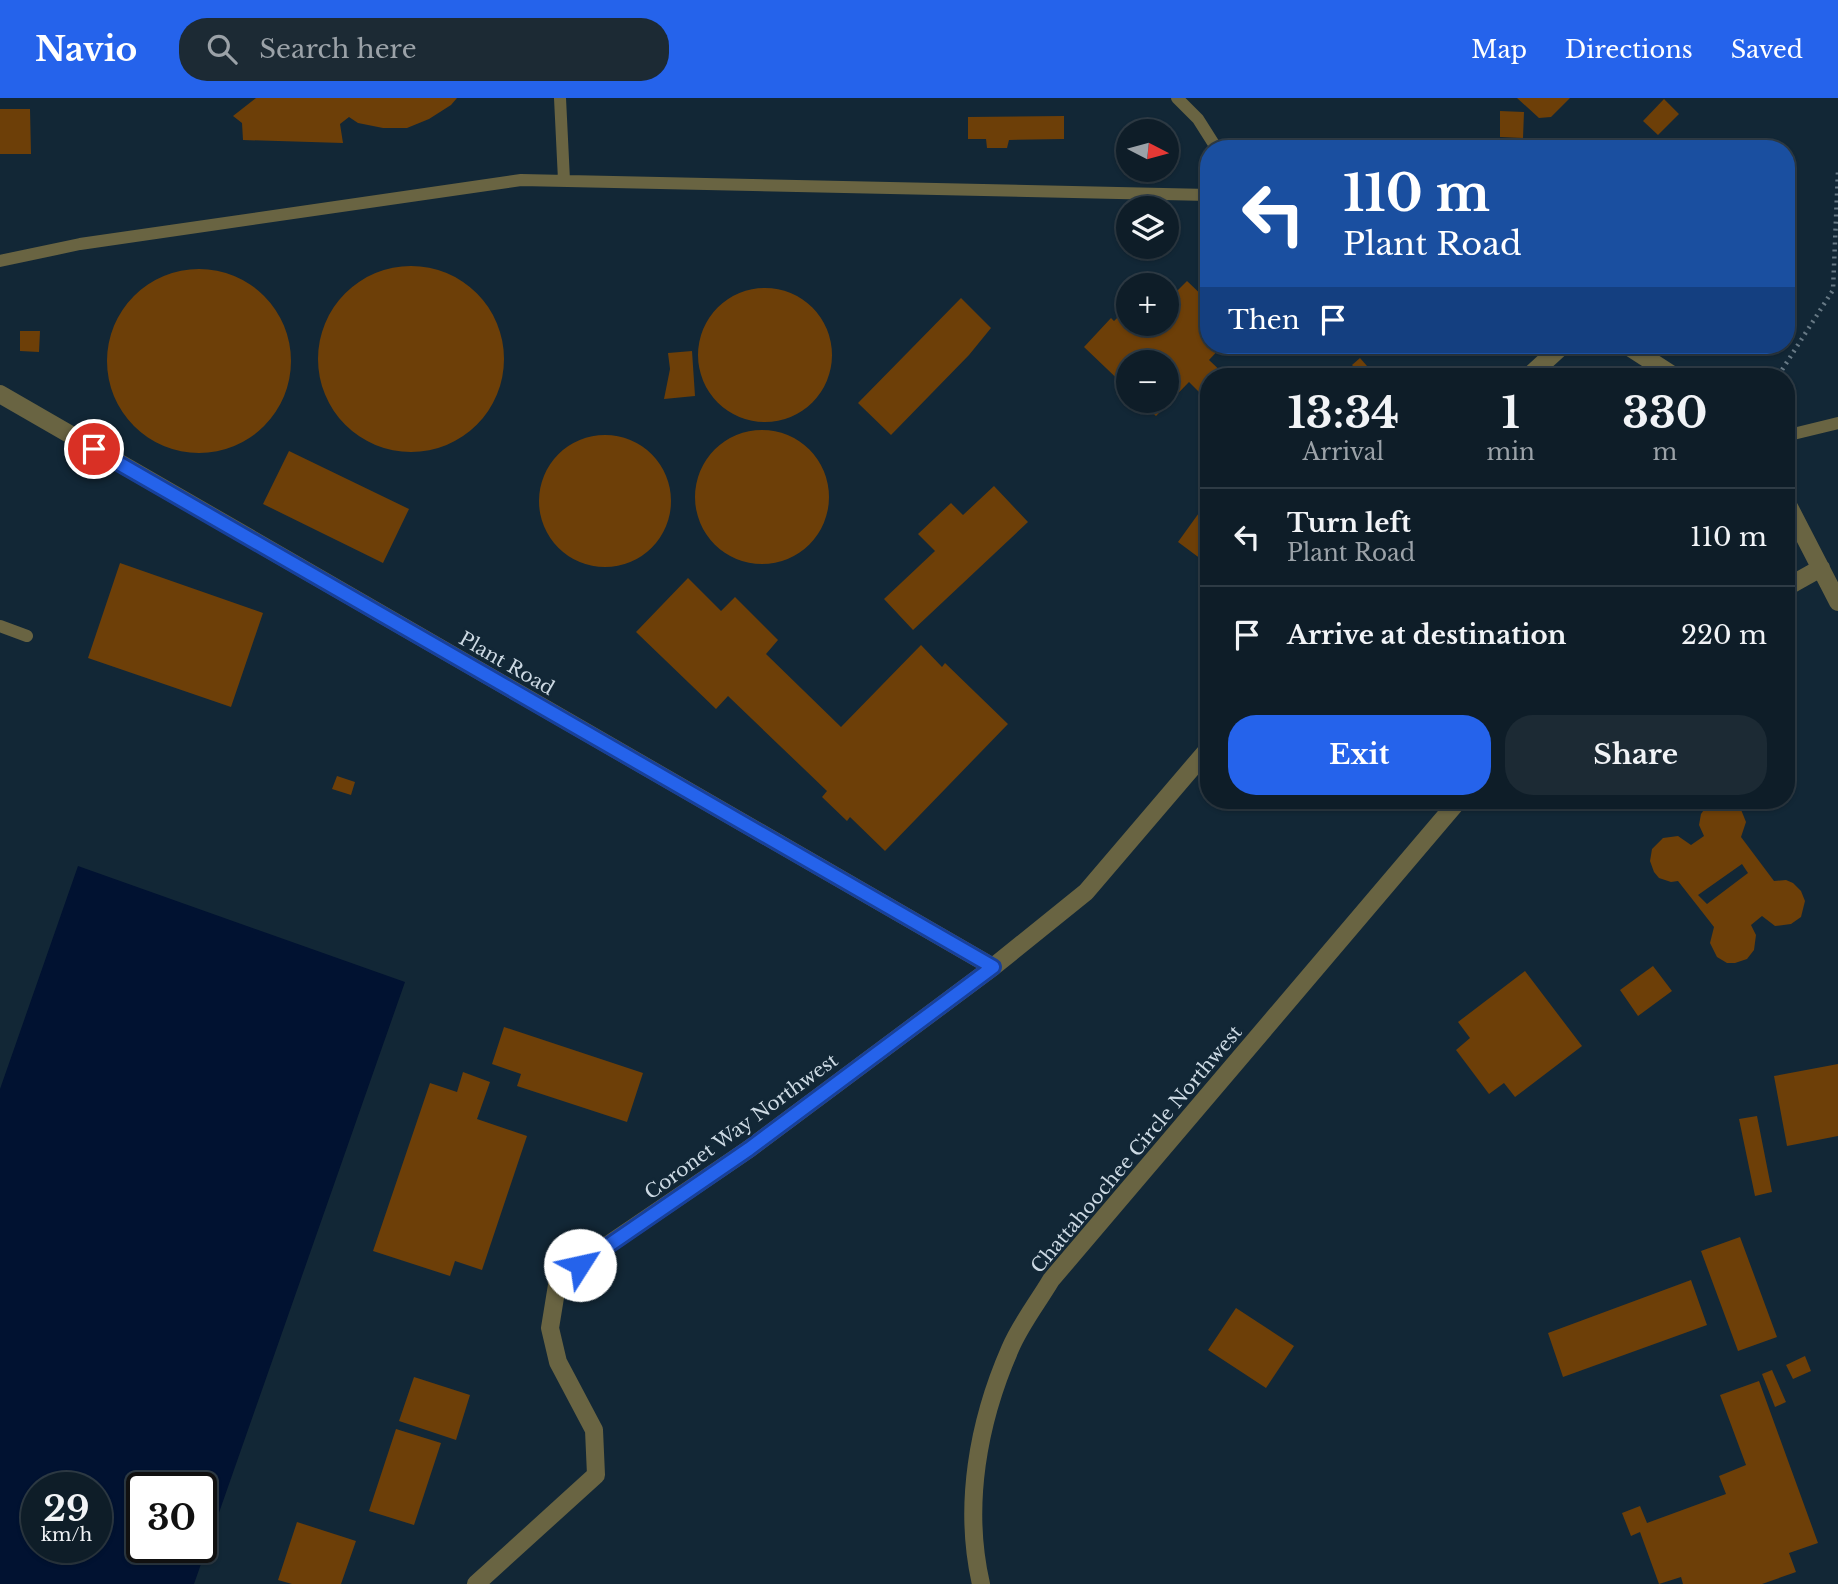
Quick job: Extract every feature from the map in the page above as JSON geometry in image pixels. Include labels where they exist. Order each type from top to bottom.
[{"type":"street","points":[[1538,368],[1553,354]]},
{"type":"street","points":[[1640,354],[1662,368]]},
{"type":"street","name":"Plant Road","points":[[0,394],[993,967]]},
{"type":"street","points":[[1795,518],[1838,601]]},
{"type":"street","points":[[1795,583],[1821,568]]},
{"type":"street","name":"Coronet Way Northwest","points":[[476,1584],[596,1475],[594,1430],[558,1362],[550,1328],[558,1279],[749,1149],[993,967],[1086,892],[1200,759]]},
{"type":"street","name":"Chattahoochee Circle Northwest","points":[[981,1584],[977,1564],[974,1492],[984,1421],[1010,1347],[1051,1280],[1451,809]]},
{"type":"lane","points":[[560,98],[564,180]]},
{"type":"lane","points":[[1177,98],[1198,119],[1211,140]]},
{"type":"lane","points":[[0,261],[80,244],[521,180],[1200,195]]},
{"type":"lane","points":[[1795,434],[1838,423]]},
{"type":"lane","points":[[0,626],[27,636]]},
{"type":"path","points":[[1795,349],[1832,290],[1838,171]]},
{"type":"water","points":[[78,866],[405,982],[217,1518],[217,1472],[126,1472],[126,1563],[201,1563],[194,1584],[0,1584],[0,1089]]},
{"type":"building","points":[[256,98],[457,98],[429,119],[407,128],[383,128],[358,123],[349,117],[340,124],[343,143],[243,140],[242,123],[233,116]]},
{"type":"building","points":[[1517,98],[1570,98],[1551,117],[1539,118]]},
{"type":"building","points":[[1664,99],[1679,114],[1658,135],[1643,121]]},
{"type":"building","points":[[0,109],[30,109],[31,154],[0,154]]},
{"type":"building","points":[[1500,111],[1524,112],[1523,138],[1500,137]]},
{"type":"building","points":[[1064,116],[1064,139],[1009,140],[1007,148],[987,148],[986,139],[968,139],[968,117]]},
{"type":"building","points":[[411,266],[447,273],[477,293],[497,323],[504,359],[497,395],[477,425],[447,445],[411,452],[375,445],[345,425],[325,395],[318,359],[325,323],[345,293],[375,273]]},
{"type":"building","points":[[199,269],[217,270],[234,276],[250,284],[264,296],[276,310],[284,326],[290,343],[290,379],[284,396],[276,412],[264,426],[250,438],[234,446],[217,452],[199,453],[181,452],[164,446],[148,438],[134,426],[122,412],[114,396],[108,379],[107,361],[108,343],[114,326],[122,310],[134,296],[148,284],[164,276],[181,270]]},
{"type":"building","points":[[1187,281],[1200,293],[1200,354],[1215,354],[1209,360],[1218,368],[1200,368],[1200,393],[1189,382],[1179,392],[1179,350],[1116,350],[1116,378],[1084,347],[1111,318],[1114,321],[1116,319],[1116,336],[1179,336],[1179,289]]},
{"type":"building","points":[[765,288],[791,293],[812,308],[827,329],[832,355],[827,381],[812,402],[791,417],[765,422],[739,417],[718,402],[703,381],[698,355],[703,329],[718,308],[739,293]]},
{"type":"building","points":[[961,298],[991,328],[969,355],[891,435],[858,403]]},
{"type":"building","points":[[20,331],[40,331],[39,352],[20,351]]},
{"type":"building","points":[[692,351],[695,396],[664,399],[670,369],[668,353]]},
{"type":"building","points":[[1360,358],[1369,368],[1355,368],[1352,365]]},
{"type":"building","points":[[762,430],[788,435],[809,450],[824,471],[829,497],[824,523],[809,544],[788,559],[762,564],[736,559],[715,544],[700,523],[695,497],[700,471],[715,450],[736,435]]},
{"type":"building","points":[[605,435],[630,440],[652,454],[666,476],[671,501],[666,526],[652,548],[630,562],[605,567],[580,562],[558,548],[544,526],[539,501],[544,476],[558,454],[580,440]]},
{"type":"building","points":[[289,451],[409,509],[383,563],[263,504]]},
{"type":"building","points":[[994,486],[1028,522],[913,630],[884,599],[935,551],[918,534],[951,503],[963,515]]},
{"type":"building","points":[[1200,511],[1200,558],[1178,542]]},
{"type":"building","points":[[120,563],[263,613],[231,707],[88,658]]},
{"type":"building","points":[[688,578],[721,611],[735,597],[778,640],[766,654],[841,727],[921,645],[942,667],[945,663],[1008,724],[885,851],[850,817],[847,821],[822,797],[827,791],[728,696],[716,709],[636,632]]},
{"type":"building","points":[[337,776],[355,782],[351,795],[332,789]]},
{"type":"building","points":[[1704,809],[1741,809],[1746,822],[1741,837],[1774,881],[1786,880],[1793,883],[1801,891],[1805,901],[1801,917],[1791,924],[1775,926],[1762,916],[1751,925],[1756,935],[1754,950],[1747,959],[1735,963],[1727,963],[1717,957],[1710,943],[1714,927],[1678,881],[1659,878],[1650,861],[1652,849],[1663,838],[1678,836],[1691,845],[1704,836],[1699,825]],"holes":[[[1742,864],[1748,873],[1707,904],[1698,895]]]},
{"type":"building","points":[[1653,966],[1672,991],[1638,1016],[1620,990]]},
{"type":"building","points":[[1525,971],[1582,1046],[1515,1097],[1504,1083],[1489,1094],[1456,1050],[1470,1038],[1458,1022]]},
{"type":"building","points":[[504,1027],[643,1073],[627,1122],[517,1086],[521,1074],[492,1064]]},
{"type":"building","points":[[1838,1064],[1838,1136],[1787,1146],[1774,1076]]},
{"type":"building","points":[[463,1072],[490,1082],[477,1119],[527,1136],[482,1270],[455,1261],[450,1276],[373,1251],[430,1083],[457,1092]]},
{"type":"building","points":[[1757,1116],[1772,1192],[1755,1196],[1739,1119]]},
{"type":"building","points":[[1740,1237],[1777,1337],[1738,1351],[1701,1251]]},
{"type":"building","points":[[1691,1280],[1707,1325],[1563,1377],[1548,1333]]},
{"type":"building","points":[[1236,1308],[1294,1346],[1266,1388],[1208,1350]]},
{"type":"building","points":[[1805,1356],[1811,1371],[1793,1379],[1786,1365]]},
{"type":"building","points":[[1772,1370],[1786,1402],[1775,1407],[1762,1374]]},
{"type":"building","points":[[414,1377],[470,1395],[456,1440],[399,1421]]},
{"type":"building","points":[[1759,1381],[1818,1543],[1789,1553],[1796,1572],[1762,1584],[1683,1584],[1681,1577],[1659,1584],[1640,1532],[1631,1536],[1622,1513],[1640,1506],[1647,1523],[1726,1494],[1719,1476],[1746,1465],[1720,1395]]},
{"type":"building","points":[[396,1429],[441,1443],[414,1525],[369,1511]]},
{"type":"building","points":[[297,1522],[356,1541],[341,1584],[292,1584],[278,1580]]},
{"type":"route","points":[[94,449],[993,967],[749,1149],[580,1265]]}]
